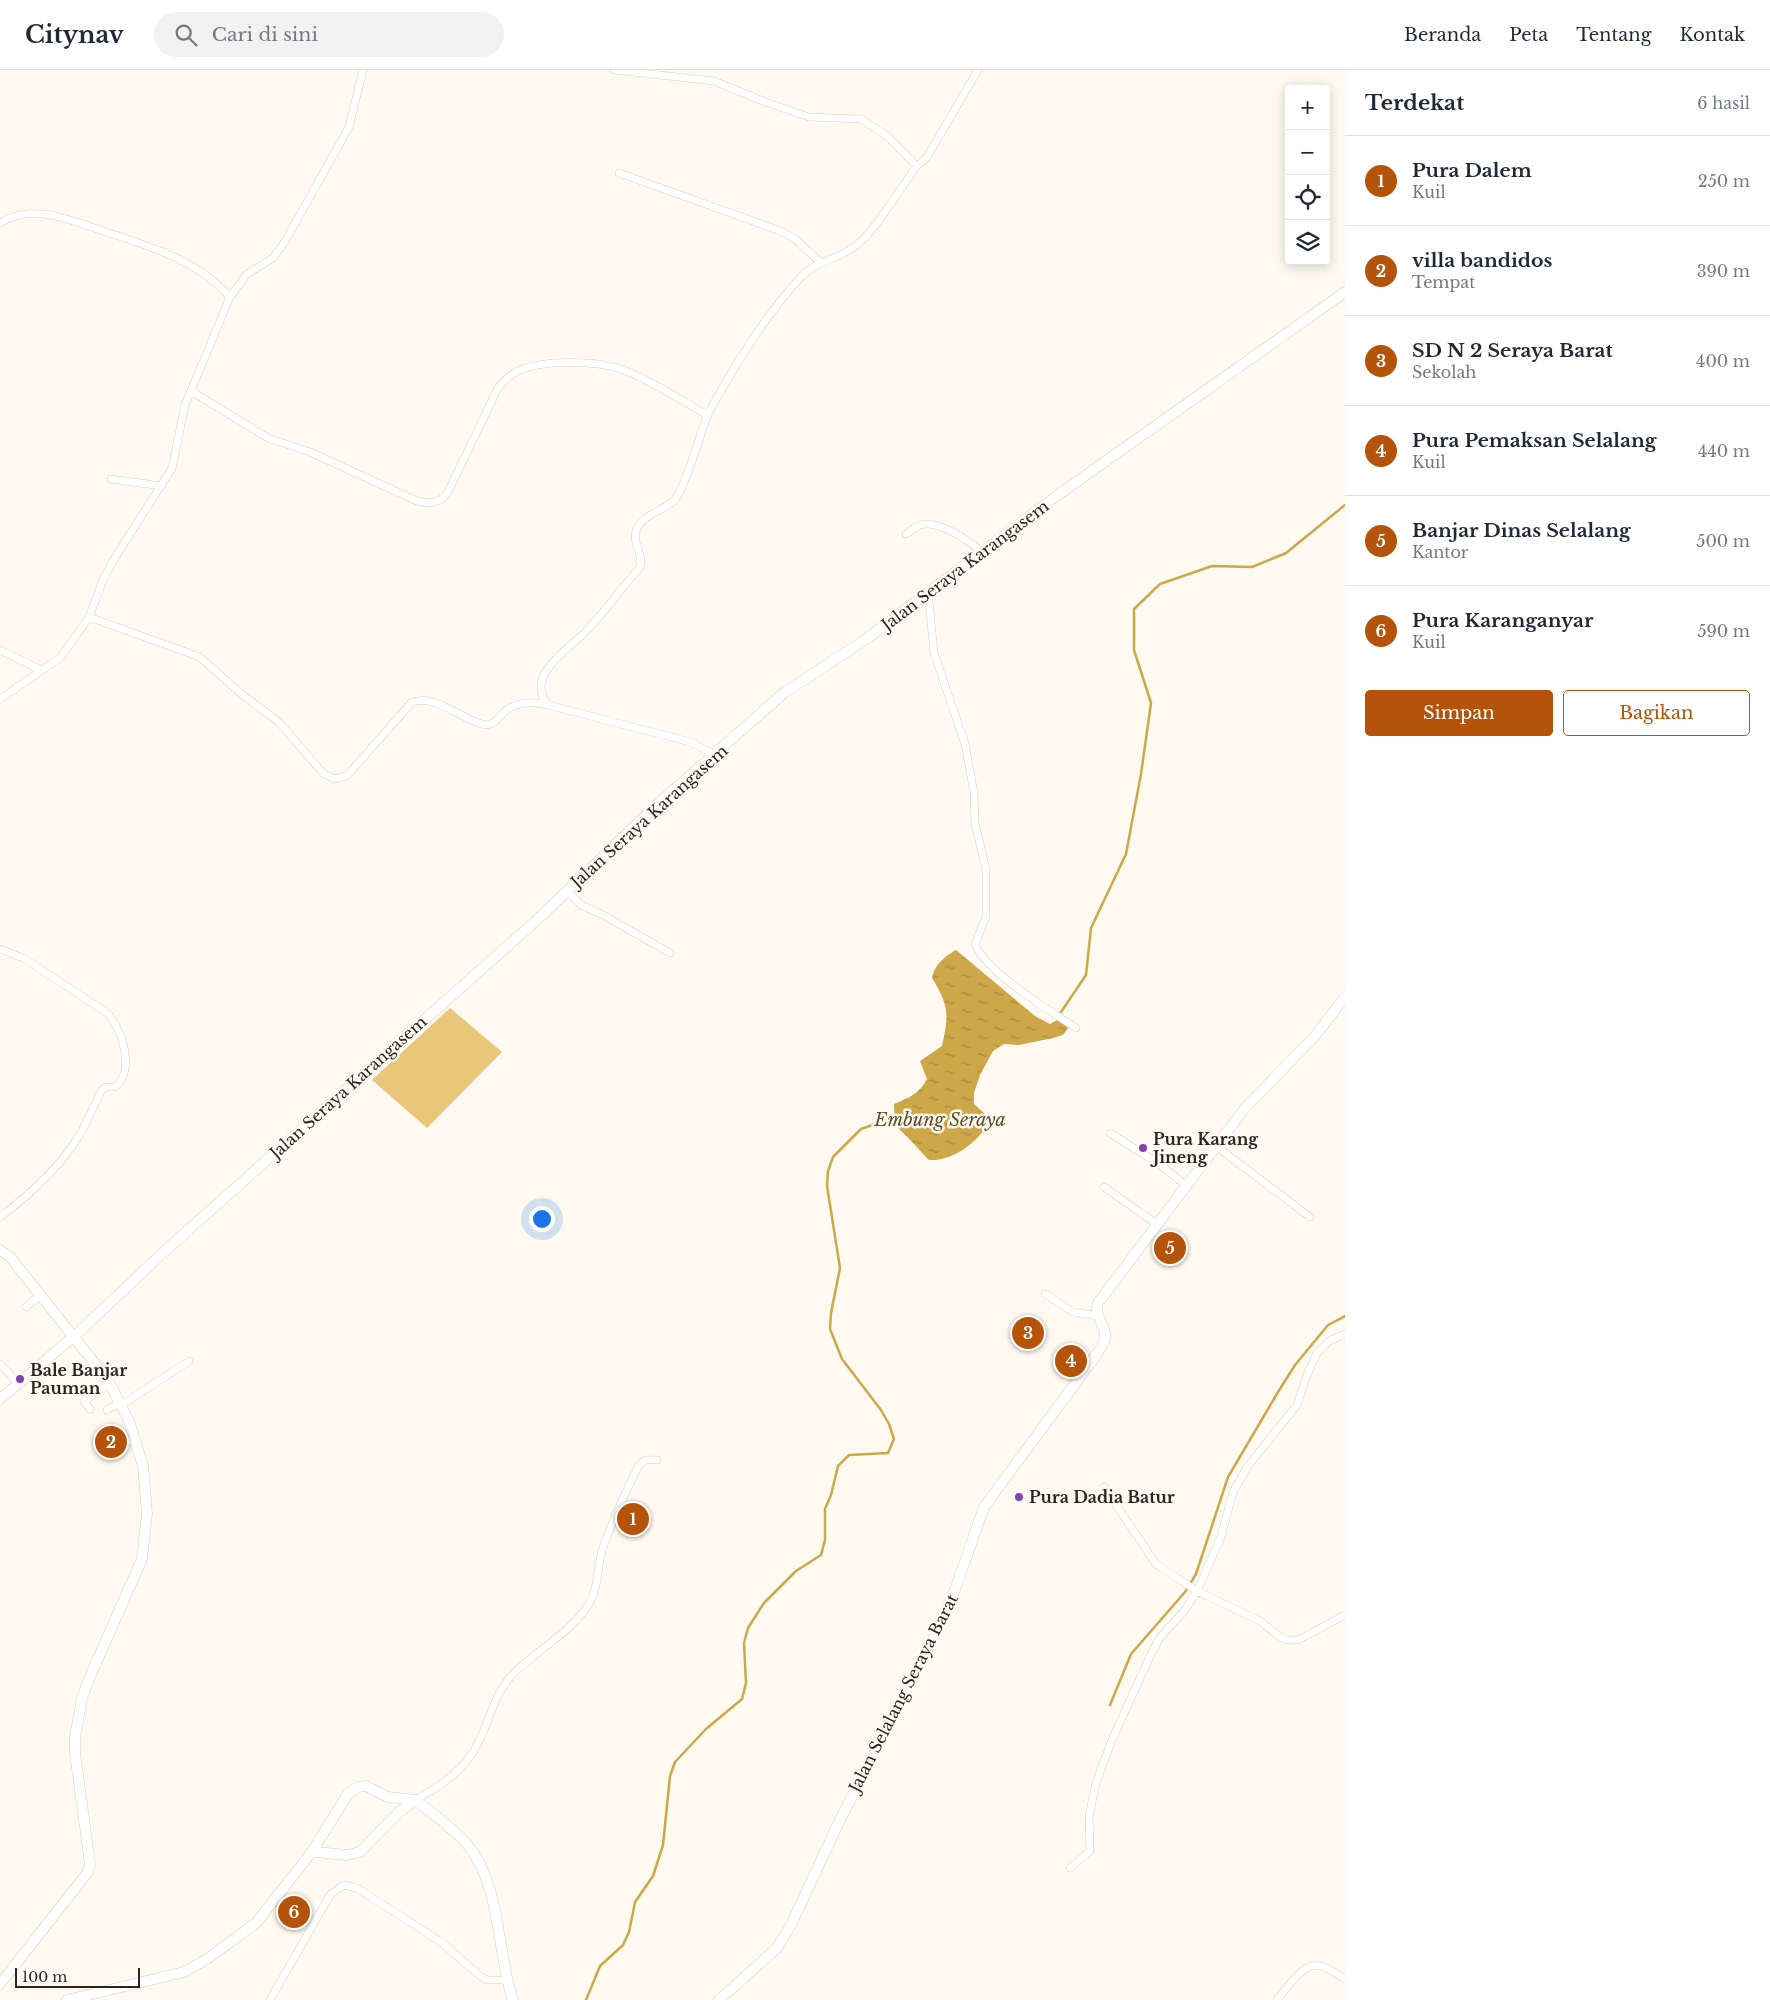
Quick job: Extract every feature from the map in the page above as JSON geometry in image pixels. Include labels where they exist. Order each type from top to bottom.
[{"type":"street","points":[[0,698],[61,657],[89,617],[110,567],[172,468],[184,411],[230,297],[247,274],[273,258],[284,243],[349,127],[363,70]]},
{"type":"street","points":[[614,70],[714,81],[809,117],[861,119],[887,136],[917,166]]},
{"type":"street","points":[[548,705],[541,691],[546,671],[552,662],[588,630],[640,568],[642,561],[635,537],[637,528],[649,516],[675,501],[692,464],[708,415],[740,358],[798,281],[812,266],[845,252],[860,242],[932,149],[978,70]]},
{"type":"street","points":[[619,172],[778,230],[794,238],[820,262]]},
{"type":"street","points":[[0,223],[16,215],[50,215],[149,245],[176,256],[218,284],[230,297]]},
{"type":"street","name":"Jalan Seraya Karangasem","points":[[0,1399],[74,1335],[566,891],[662,801],[785,692],[865,640],[928,591],[1138,438],[1345,292]]},
{"type":"street","points":[[191,391],[268,438],[310,452],[417,501],[428,504],[439,502],[448,492],[498,388],[505,380],[526,368],[550,363],[619,368],[708,415]]},
{"type":"street","points":[[110,480],[162,486]]},
{"type":"street","points":[[906,534],[922,524],[938,527],[966,538],[982,552]]},
{"type":"street","points":[[928,591],[934,653],[965,744],[974,793],[975,823],[986,870],[986,917],[975,944],[978,952],[994,968],[1076,1028]]},
{"type":"street","points":[[89,617],[200,657],[239,692],[279,722],[322,773],[334,779],[346,776],[412,702],[418,700],[437,704],[486,725],[494,724],[506,711],[523,703],[531,702],[548,705],[683,740],[716,755]]},
{"type":"street","points":[[0,650],[41,670]]},
{"type":"street","points":[[566,891],[581,905],[603,915],[670,953]]},
{"type":"street","points":[[0,949],[25,959],[106,1012],[111,1017],[122,1038],[126,1060],[117,1086],[102,1090],[89,1118],[70,1148],[30,1191],[0,1217]]},
{"type":"street","points":[[1045,1294],[1073,1312],[1098,1316],[1098,1303],[1245,1108],[1316,1036],[1345,997]]},
{"type":"street","points":[[1110,1133],[1159,1164],[1187,1186]]},
{"type":"street","points":[[1216,1146],[1310,1217]]},
{"type":"street","points":[[1104,1187],[1158,1225]]},
{"type":"street","points":[[0,1250],[10,1257],[74,1335],[110,1383],[122,1403],[131,1441],[143,1466],[147,1514],[142,1559],[88,1680],[75,1737],[75,1753],[90,1864],[88,1872],[0,1984]]},
{"type":"street","points":[[26,1307],[40,1295]]},
{"type":"street","name":"Jalan Selalang Seraya Barat","points":[[719,2000],[776,1948],[792,1925],[837,1826],[937,1631],[956,1587],[984,1507],[1102,1347],[1106,1336],[1098,1316]]},
{"type":"street","points":[[1070,1868],[1090,1850],[1089,1816],[1096,1784],[1112,1740],[1159,1639],[1184,1611],[1198,1591],[1221,1537],[1237,1485],[1257,1452],[1297,1406],[1307,1374],[1317,1353],[1329,1341],[1345,1334]]},
{"type":"street","points":[[107,1410],[122,1403],[189,1362]]},
{"type":"street","points":[[0,1364],[18,1383]]},
{"type":"street","points":[[90,1409],[84,1401],[110,1383]]},
{"type":"street","points":[[311,1853],[348,1855],[360,1852],[398,1813],[415,1800],[436,1788],[462,1767],[475,1749],[503,1687],[537,1651],[584,1611],[596,1586],[602,1551],[610,1529],[638,1467],[642,1461],[647,1459],[657,1460]]},
{"type":"street","points":[[1104,1487],[1156,1564],[1198,1591],[1260,1621],[1286,1640],[1298,1640],[1345,1615]]},
{"type":"street","points":[[67,2000],[184,1972],[207,1960],[256,1923],[311,1853],[348,1794],[357,1787],[366,1786],[388,1796],[415,1800],[456,1832],[479,1863],[489,1889],[506,1980],[513,2000]]},
{"type":"street","points":[[270,2000],[330,1895],[344,1885],[357,1888],[428,1933],[480,1976],[487,1980],[506,1980]]},
{"type":"street","points":[[1277,2000],[1298,1975],[1309,1967],[1319,1966],[1345,1979]]},
{"type":"shaded area","points":[[450,1008],[502,1052],[427,1128],[372,1080]]},
{"type":"water","name":"Embung Seraya","points":[[956,950],[1035,1016],[1050,1024],[1061,1018],[1070,1025],[1063,1035],[1019,1045],[1004,1044],[993,1051],[980,1075],[974,1093],[974,1104],[985,1114],[985,1129],[967,1147],[953,1155],[937,1160],[929,1160],[895,1126],[894,1104],[909,1097],[921,1088],[927,1079],[920,1061],[942,1046],[946,1026],[946,1010],[942,996],[932,978],[935,969],[941,961]]},
{"type":"waterway","points":[[1059,1015],[1086,975],[1091,928],[1126,854],[1141,774],[1151,703],[1134,650],[1134,609],[1160,584],[1212,566],[1252,567],[1286,553],[1345,505]]},
{"type":"waterway","points":[[586,2000],[600,1966],[623,1945],[629,1932],[635,1902],[653,1876],[663,1845],[670,1776],[675,1762],[706,1729],[742,1699],[746,1683],[744,1643],[748,1628],[764,1603],[796,1571],[821,1555],[825,1540],[825,1509],[831,1495],[838,1466],[849,1455],[888,1453],[894,1439],[889,1424],[881,1410],[842,1359],[830,1329],[831,1313],[840,1268],[827,1186],[828,1171],[833,1157],[861,1129],[895,1117]]},
{"type":"waterway","points":[[1110,1705],[1131,1654],[1185,1592],[1196,1574],[1228,1477],[1278,1392],[1295,1365],[1328,1325],[1345,1316]]},
{"type":"place","name":"Pura Karang Jineng","points":[[1143,1148]]},
{"type":"place","name":"Banjar Dinas Selalang","points":[[1170,1248]]},
{"type":"place","name":"SD N 2 Seraya Barat","points":[[1028,1333]]},
{"type":"place","name":"Pura Pemaksan Selalang","points":[[1071,1361]]},
{"type":"place","name":"Bale Banjar Pauman","points":[[20,1379]]},
{"type":"place","name":"villa bandidos","points":[[111,1442]]},
{"type":"place","name":"Pura Dadia Batur","points":[[1019,1497]]},
{"type":"place","name":"Pura Dalem","points":[[633,1519]]},
{"type":"place","name":"Pura Karanganyar","points":[[294,1912]]}]
